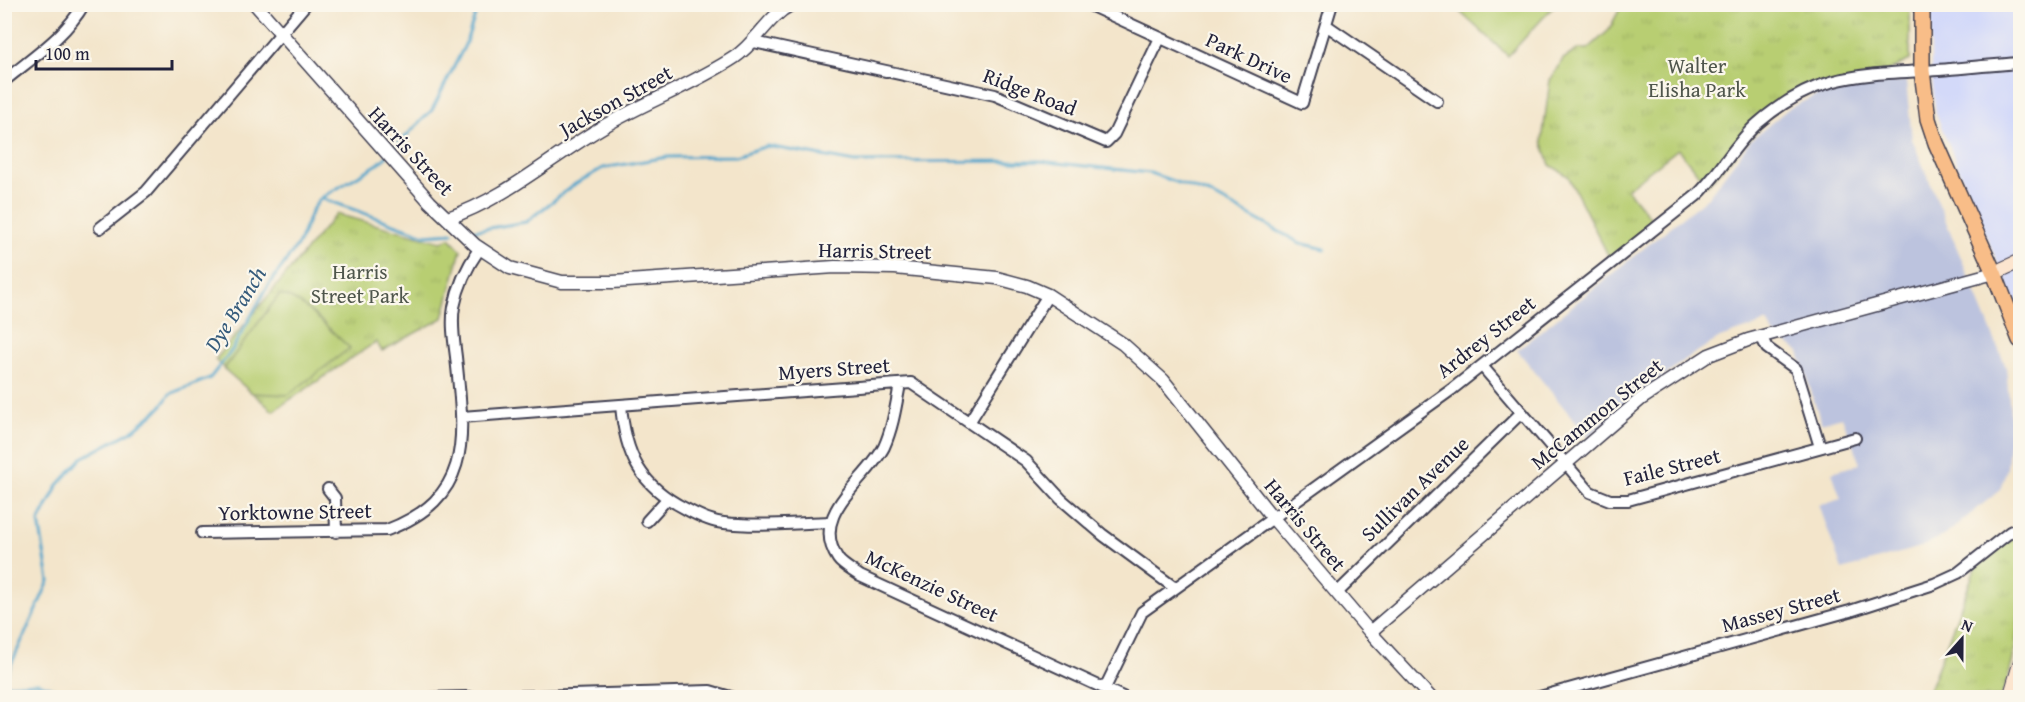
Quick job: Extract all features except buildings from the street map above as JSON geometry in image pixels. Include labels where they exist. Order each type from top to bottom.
[{"type":"main road","points":[[1922,4],[1922,72],[1928,119],[1936,143],[1994,273],[2020,340]]},
{"type":"main road","points":[[1994,273],[2020,261]]},
{"type":"main road","points":[[2010,698],[2020,664]]},
{"type":"street","points":[[4,81],[59,38],[74,21],[84,4]]},
{"type":"street","name":"Harris Street","points":[[255,4],[381,148],[448,218],[480,248],[510,268],[562,282],[613,282],[835,267],[895,268],[997,278],[1027,286],[1048,295],[1123,344],[1163,380],[1272,517],[1370,632],[1431,698]]},
{"type":"street","points":[[100,228],[146,192],[306,4]]},
{"type":"street","name":"Jackson Street","points":[[448,218],[493,200],[587,137],[720,66],[754,42],[765,26],[792,4]]},
{"type":"street","name":"Park Drive","points":[[1087,4],[1302,103],[1332,4]]},
{"type":"street","points":[[1326,25],[1437,101]]},
{"type":"street","name":"Ridge Road","points":[[754,42],[995,95],[1106,142],[1114,134],[1160,38]]},
{"type":"street","name":"Ardrey Street","points":[[1105,688],[1142,612],[1482,366],[1696,196],[1710,183],[1745,136],[1784,102],[1815,86],[1851,76],[2020,63]]},
{"type":"street","name":"Yorktowne Street","points":[[202,533],[387,530],[411,521],[436,501],[450,484],[457,464],[463,432],[453,327],[454,307],[464,276],[480,248]]},
{"type":"street","name":"McCammon Street","points":[[1370,632],[1564,464],[1671,377],[1709,355],[1761,336],[1994,273]]},
{"type":"street","points":[[970,421],[1048,295]]},
{"type":"street","points":[[1761,336],[1767,348],[1796,369],[1820,447]]},
{"type":"street","name":"Faile Street","points":[[1482,366],[1590,492],[1610,500],[1628,500],[1855,438]]},
{"type":"street","name":"Myers Street","points":[[462,417],[911,383],[1026,461],[1061,499],[1103,535],[1175,588]]},
{"type":"street","points":[[621,405],[623,428],[633,461],[648,482],[667,499],[698,515],[723,523],[831,522],[832,514],[871,467],[884,447],[892,425],[900,384]]},
{"type":"street","name":"Sullivan Avenue","points":[[1337,593],[1521,413]]},
{"type":"street","points":[[328,489],[335,498],[336,532]]},
{"type":"street","points":[[648,521],[667,499]]},
{"type":"street","name":"McKenzie Street","points":[[831,522],[832,544],[838,560],[860,576],[1124,697]]},
{"type":"street","name":"Massey Street","points":[[1536,698],[1850,611],[1934,584],[1958,573],[2010,532],[2020,527]]},
{"type":"street","points":[[429,698],[710,691],[734,698]]},
{"type":"shaded area","points":[[1931,5],[2020,5],[2020,317],[1936,114],[1931,71]]},
{"type":"shaded area","points":[[1906,81],[1912,139],[2006,367],[2011,422],[2007,468],[2000,490],[1945,535],[1923,546],[1842,570],[1819,505],[1841,499],[1832,472],[1860,464],[1842,417],[1821,423],[1799,352],[1773,333],[1767,322],[1720,338],[1685,359],[1588,437],[1517,350],[1708,197],[1751,140],[1788,109],[1829,89],[1850,85]]},
{"type":"green space","points":[[1463,5],[1555,5],[1508,56],[1458,10]]},
{"type":"green space","name":"Walter Elisha Park","points":[[1622,5],[1910,5],[1910,60],[1887,71],[1784,101],[1707,185],[1678,149],[1627,189],[1654,222],[1610,259],[1568,176],[1550,165],[1542,141],[1550,80],[1563,59],[1579,49],[1588,49],[1608,31]]},
{"type":"green space","name":"Harris Street Park","points":[[336,214],[441,242],[450,238],[461,250],[443,318],[382,351],[376,342],[273,411],[215,360]]},
{"type":"green space","points":[[279,295],[297,301],[350,348],[288,395],[252,393],[224,369]]},
{"type":"green space","points":[[2013,539],[2020,542],[2018,621],[2013,660],[2001,697],[1926,698],[1975,569],[2007,540]]},
{"type":"waterway","name":"Dye Branch","points":[[391,151],[432,110],[465,45],[479,4]]},
{"type":"waterway","points":[[471,231],[526,222],[575,184],[603,168],[667,157],[736,156],[767,146],[855,162],[1039,161],[1150,173],[1210,194],[1300,243],[1325,249]]},
{"type":"waterway","name":"Dye Branch","points":[[4,680],[49,581],[39,522],[58,485],[82,458],[132,431],[160,408],[170,394],[210,378],[232,350],[266,289],[299,243],[312,210],[321,198],[378,164],[387,156]]},
{"type":"waterway","points":[[321,198],[425,235],[453,233]]},
{"type":"waterway","points":[[4,685],[38,683],[78,698]]}]
